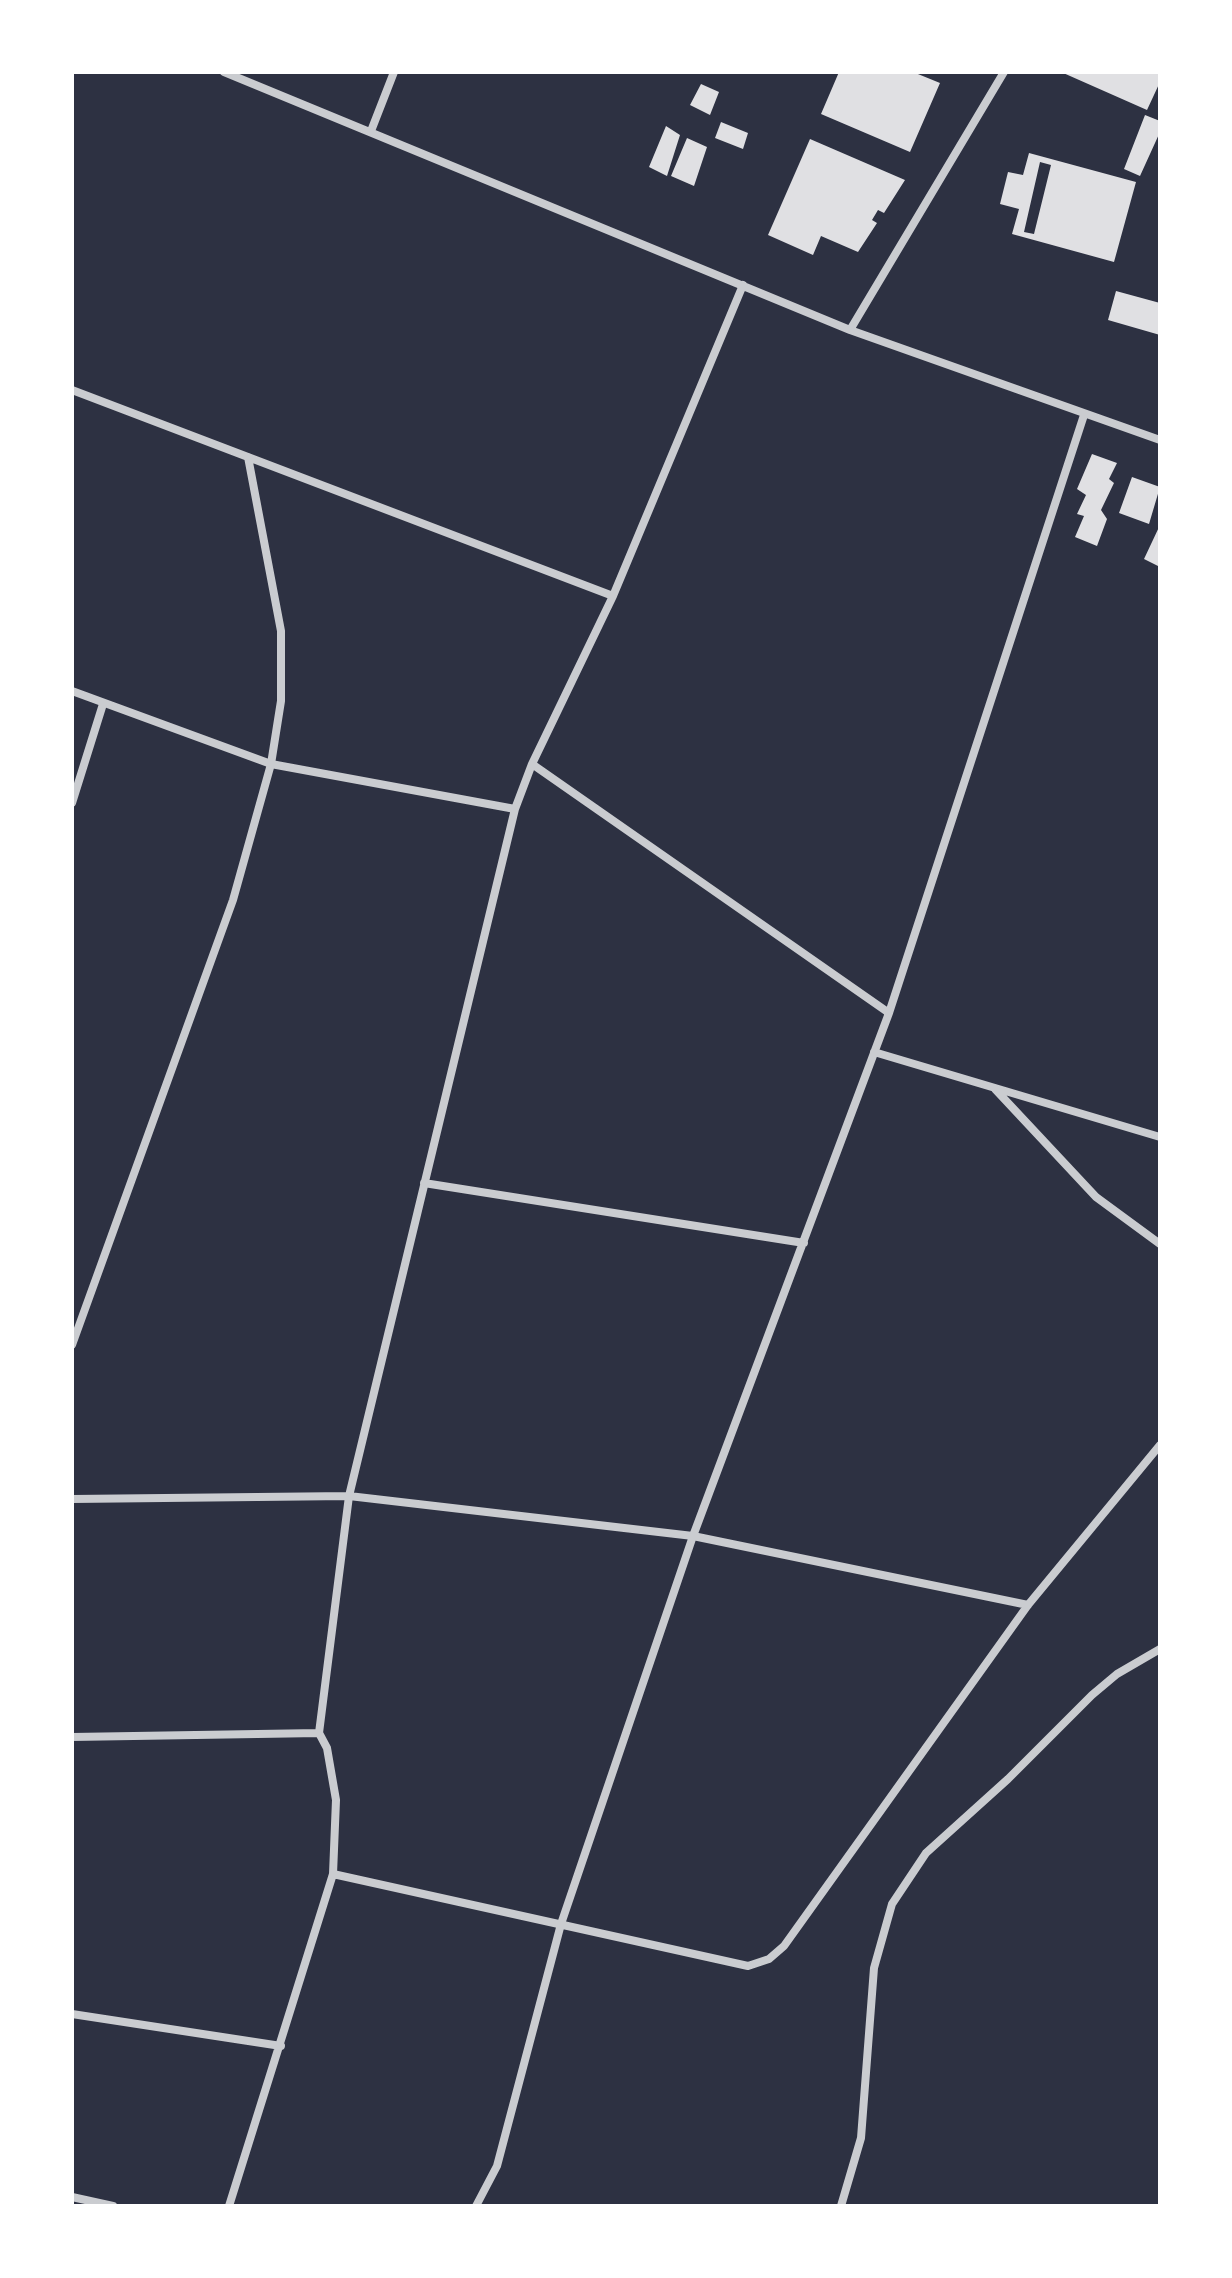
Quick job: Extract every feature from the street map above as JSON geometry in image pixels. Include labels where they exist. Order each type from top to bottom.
[{"type":"street","points":[[224,72],[850,330],[1160,440]]},
{"type":"street","points":[[371,131],[394,72]]},
{"type":"street","points":[[850,330],[1004,72]]},
{"type":"street","points":[[229,2206],[333,1874],[336,1800],[327,1748],[319,1733],[349,1496],[515,809],[532,764],[613,596],[743,285]]},
{"type":"street","points":[[72,390],[613,596]]},
{"type":"street","points":[[476,2206],[497,2166],[561,1924],[693,1536],[889,1013],[1084,415]]},
{"type":"street","points":[[72,1345],[233,900],[271,764],[281,701],[281,631],[248,457]]},
{"type":"street","points":[[72,691],[271,764],[515,809]]},
{"type":"street","points":[[72,803],[103,704]]},
{"type":"street","points":[[532,764],[889,1013]]},
{"type":"street","points":[[874,1052],[1160,1137]]},
{"type":"street","points":[[994,1089],[1096,1197],[1160,1244]]},
{"type":"street","points":[[424,1183],[804,1243]]},
{"type":"street","points":[[333,1874],[748,1966],[769,1959],[784,1946],[1028,1605],[1160,1445]]},
{"type":"street","points":[[72,1499],[349,1496],[693,1536],[1028,1605]]},
{"type":"street","points":[[841,2206],[861,2138],[874,1968],[892,1904],[926,1853],[1008,1779],[1092,1695],[1117,1674],[1160,1649]]},
{"type":"street","points":[[72,1737],[319,1733]]},
{"type":"street","points":[[72,2014],[281,2046]]},
{"type":"street","points":[[72,2197],[113,2206]]},
{"type":"building","points":[[839,72],[913,72],[940,83],[910,152],[821,114]]},
{"type":"building","points":[[1061,72],[1160,72],[1160,82],[1147,110]]},
{"type":"building","points":[[701,84],[719,92],[710,115],[690,105]]},
{"type":"building","points":[[1145,115],[1160,121],[1160,132],[1140,176],[1124,169]]},
{"type":"building","points":[[721,122],[748,133],[743,149],[715,138]]},
{"type":"building","points":[[666,126],[680,135],[667,176],[649,167]]},
{"type":"building","points":[[687,138],[707,147],[694,186],[671,176]]},
{"type":"building","points":[[810,139],[905,180],[884,213],[878,210],[872,220],[877,223],[858,252],[821,236],[813,255],[768,235]]},
{"type":"building","points":[[1029,153],[1136,182],[1114,262],[1012,234],[1019,209],[1000,204],[1008,172],[1023,175]],"holes":[[[1040,162],[1051,165],[1034,234],[1024,232]]]},
{"type":"building","points":[[1116,291],[1160,303],[1160,335],[1108,320]]},
{"type":"building","points":[[1092,454],[1117,463],[1109,479],[1114,483],[1101,510],[1107,519],[1097,546],[1075,537],[1084,516],[1077,514],[1086,495],[1077,489]]},
{"type":"building","points":[[1132,477],[1160,487],[1149,524],[1119,513]]},
{"type":"building","points":[[1160,525],[1160,567],[1144,559]]}]
